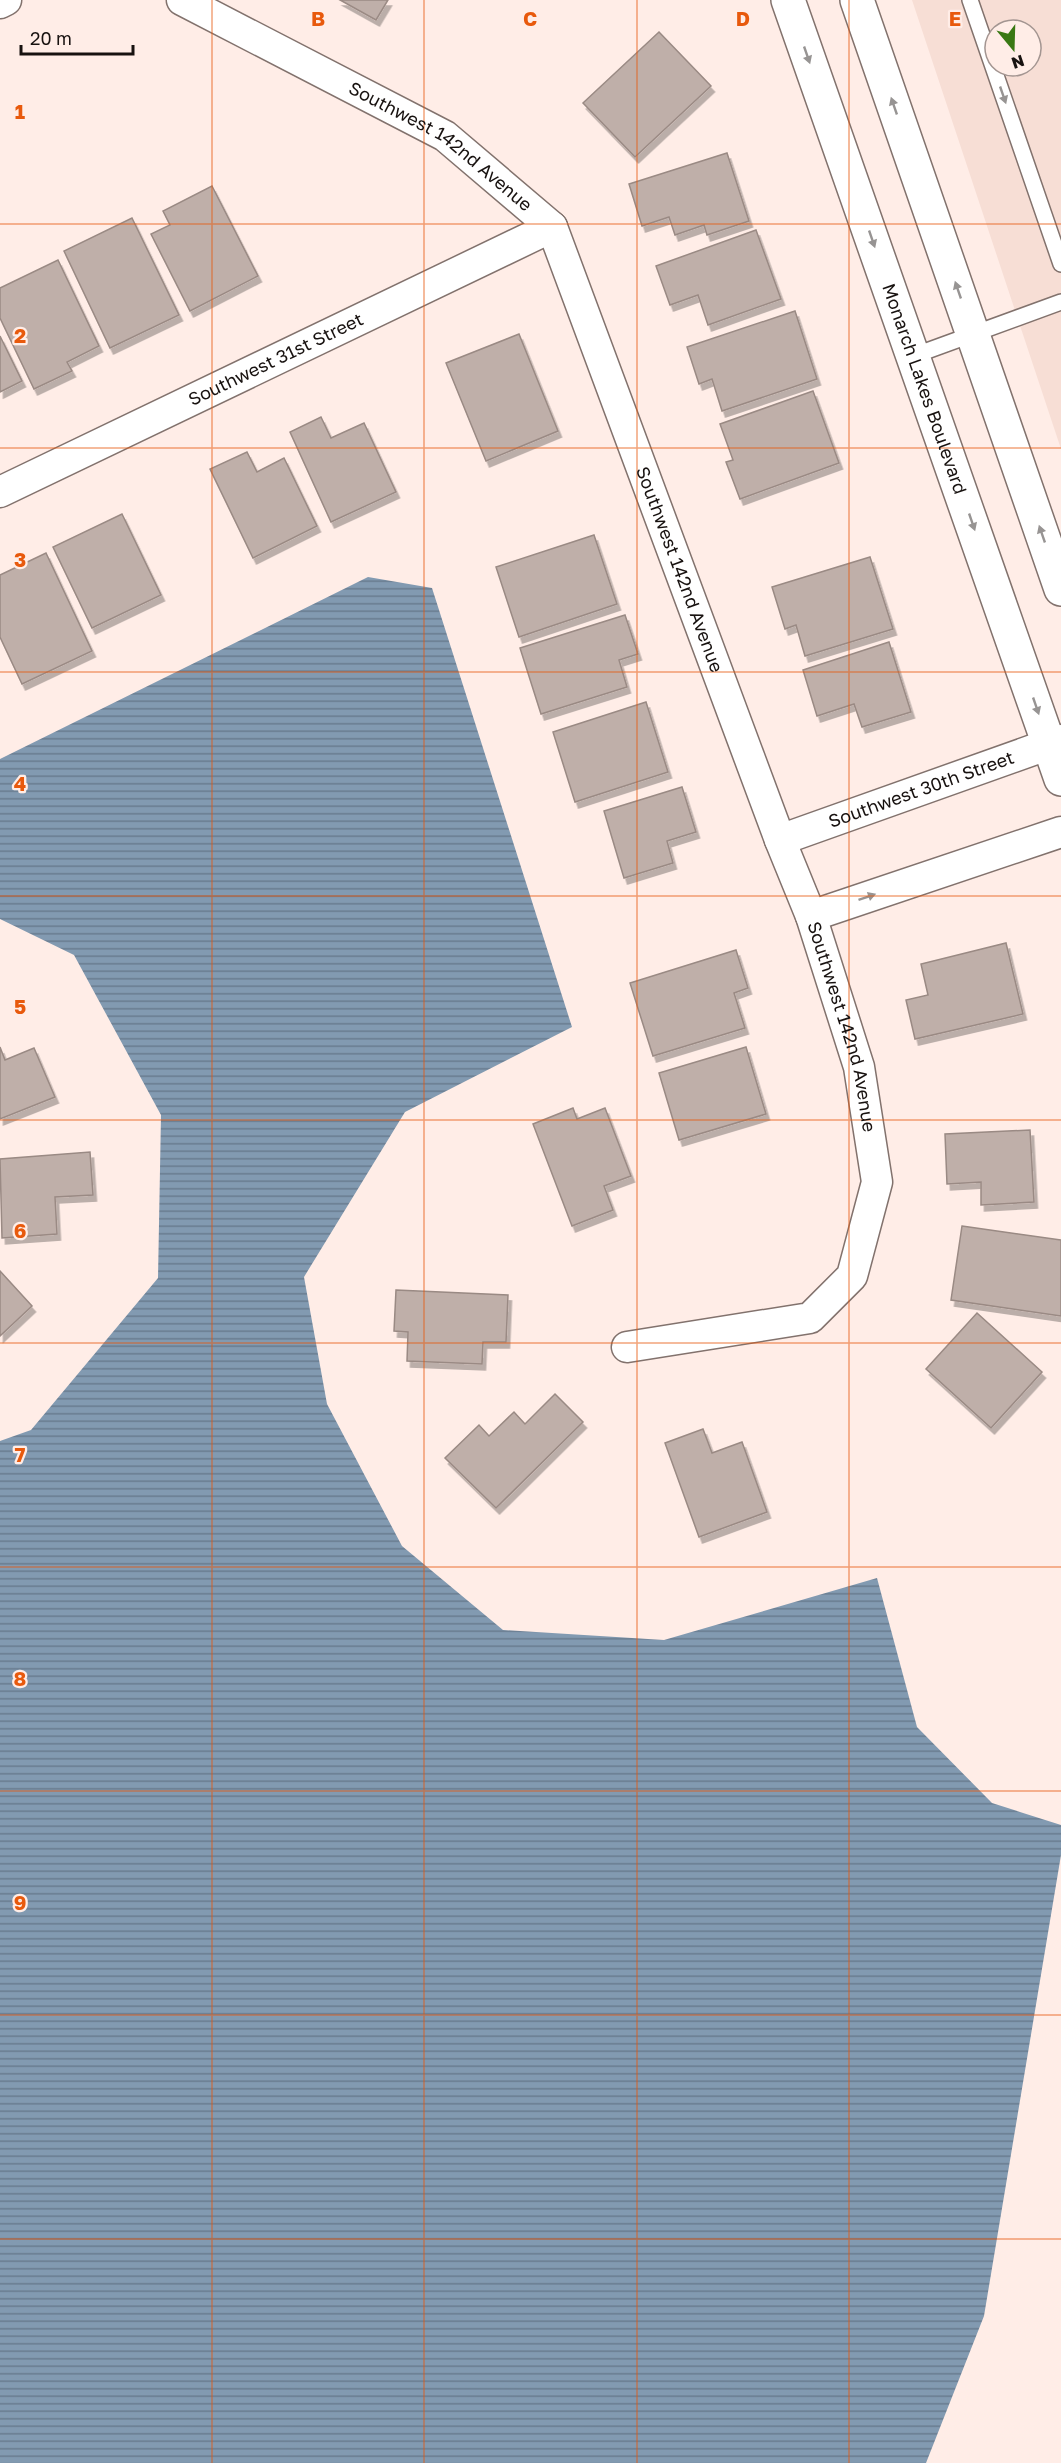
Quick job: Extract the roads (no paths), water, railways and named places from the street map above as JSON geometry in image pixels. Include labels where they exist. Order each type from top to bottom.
[{"type":"street","points":[[0,3],[6,0]]},
{"type":"street","name":"Southwest 142nd Avenue","points":[[182,0],[445,136],[552,227],[780,840],[812,916],[859,1067],[877,1182],[852,1276],[810,1318],[627,1347]]},
{"type":"street","name":"Monarch Lakes Boulevard","points":[[788,0],[913,356],[1055,742],[1061,779]]},
{"type":"street","points":[[857,0],[1061,589]]},
{"type":"street","name":"Southwest 31st Street","points":[[0,492],[552,227]]},
{"type":"street","name":"Southwest 30th Street","points":[[780,840],[1055,742]]},
{"type":"street","points":[[812,916],[1061,832]]},
{"type":"lane","points":[[970,0],[1061,264]]},
{"type":"lane","points":[[913,356],[1061,302]]},
{"type":"water","points":[[368,577],[432,588],[572,1027],[405,1112],[304,1277],[327,1404],[402,1546],[503,1630],[664,1640],[877,1578],[917,1727],[992,1803],[1061,1825],[1061,1855],[984,2316],[926,2463],[0,2463],[0,1441],[31,1430],[158,1278],[161,1115],[74,955],[0,919],[0,759]]}]
